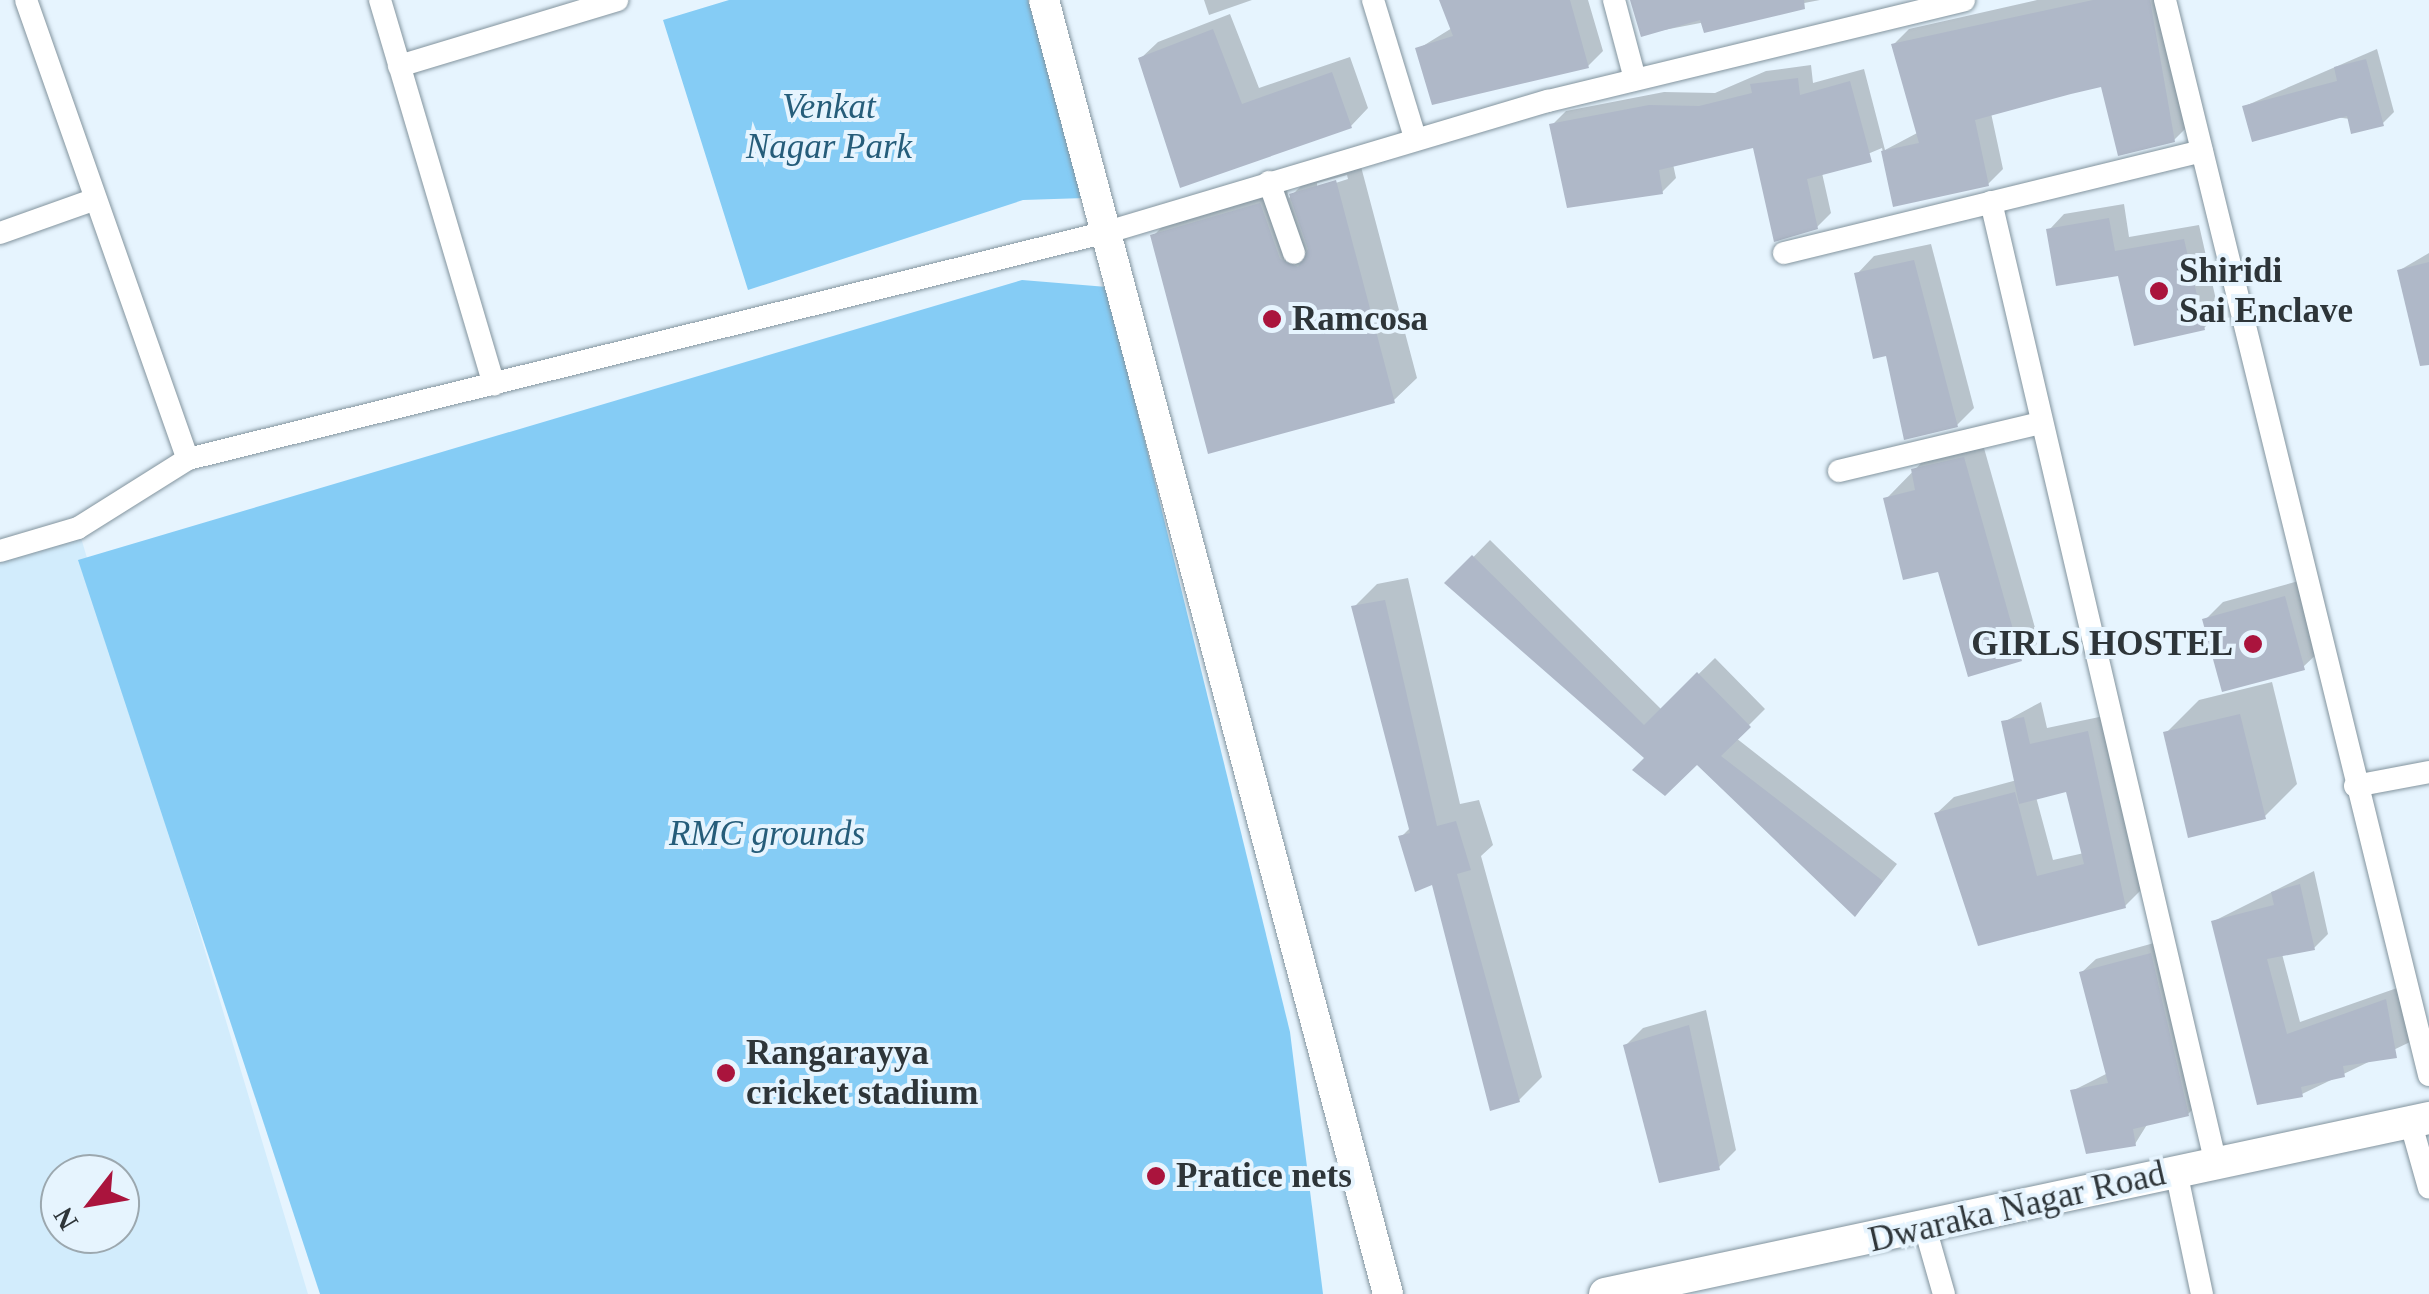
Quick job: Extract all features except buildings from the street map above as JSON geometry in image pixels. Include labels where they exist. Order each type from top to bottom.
[{"type":"main road","name":"Dwaraka Nagar Road","points":[[1605,1294],[1667,1286],[2176,1171],[2420,1121]]},
{"type":"street","points":[[26,0],[90,201],[188,458]]},
{"type":"street","points":[[380,0],[494,384]]},
{"type":"street","points":[[399,66],[617,0]]},
{"type":"street","points":[[1044,0],[1111,231],[1328,1090],[1388,1294]]},
{"type":"street","points":[[1373,0],[1415,137]]},
{"type":"street","points":[[1614,0],[1634,79]]},
{"type":"street","points":[[0,551],[78,528],[188,458],[1111,231],[1415,137],[1634,79],[1964,0]]},
{"type":"street","points":[[2165,0],[2355,786],[2429,1074]]},
{"type":"street","points":[[1784,253],[2202,152]]},
{"type":"street","points":[[1269,182],[1294,253]]},
{"type":"street","points":[[0,233],[90,201]]},
{"type":"street","points":[[1991,202],[2216,1164]]},
{"type":"street","points":[[1839,471],[2041,423]]},
{"type":"street","points":[[2355,786],[2429,772]]},
{"type":"street","points":[[2420,1121],[2429,1188]]},
{"type":"street","points":[[2176,1171],[2202,1294]]},
{"type":"street","points":[[1926,1230],[1944,1294]]},
{"type":"shaded area","points":[[78,528],[308,1294],[0,1294],[0,550]]},
{"type":"green space","name":"Venkat Nagar Park","points":[[729,0],[1028,0],[1085,198],[1023,200],[748,290],[663,20]]},
{"type":"green space","name":"RMC grounds","points":[[1022,280],[1107,287],[1290,1032],[1323,1294],[320,1294],[78,560]]},
{"type":"place","name":"Shiridi Sai Enclave","points":[[2159,291]]},
{"type":"place","name":"Ramcosa","points":[[1272,319]]},
{"type":"place","name":"GIRLS HOSTEL","points":[[2253,644]]},
{"type":"place","name":"Rangarayya cricket stadium","points":[[726,1073]]},
{"type":"place","name":"Pratice nets","points":[[1156,1176]]}]
